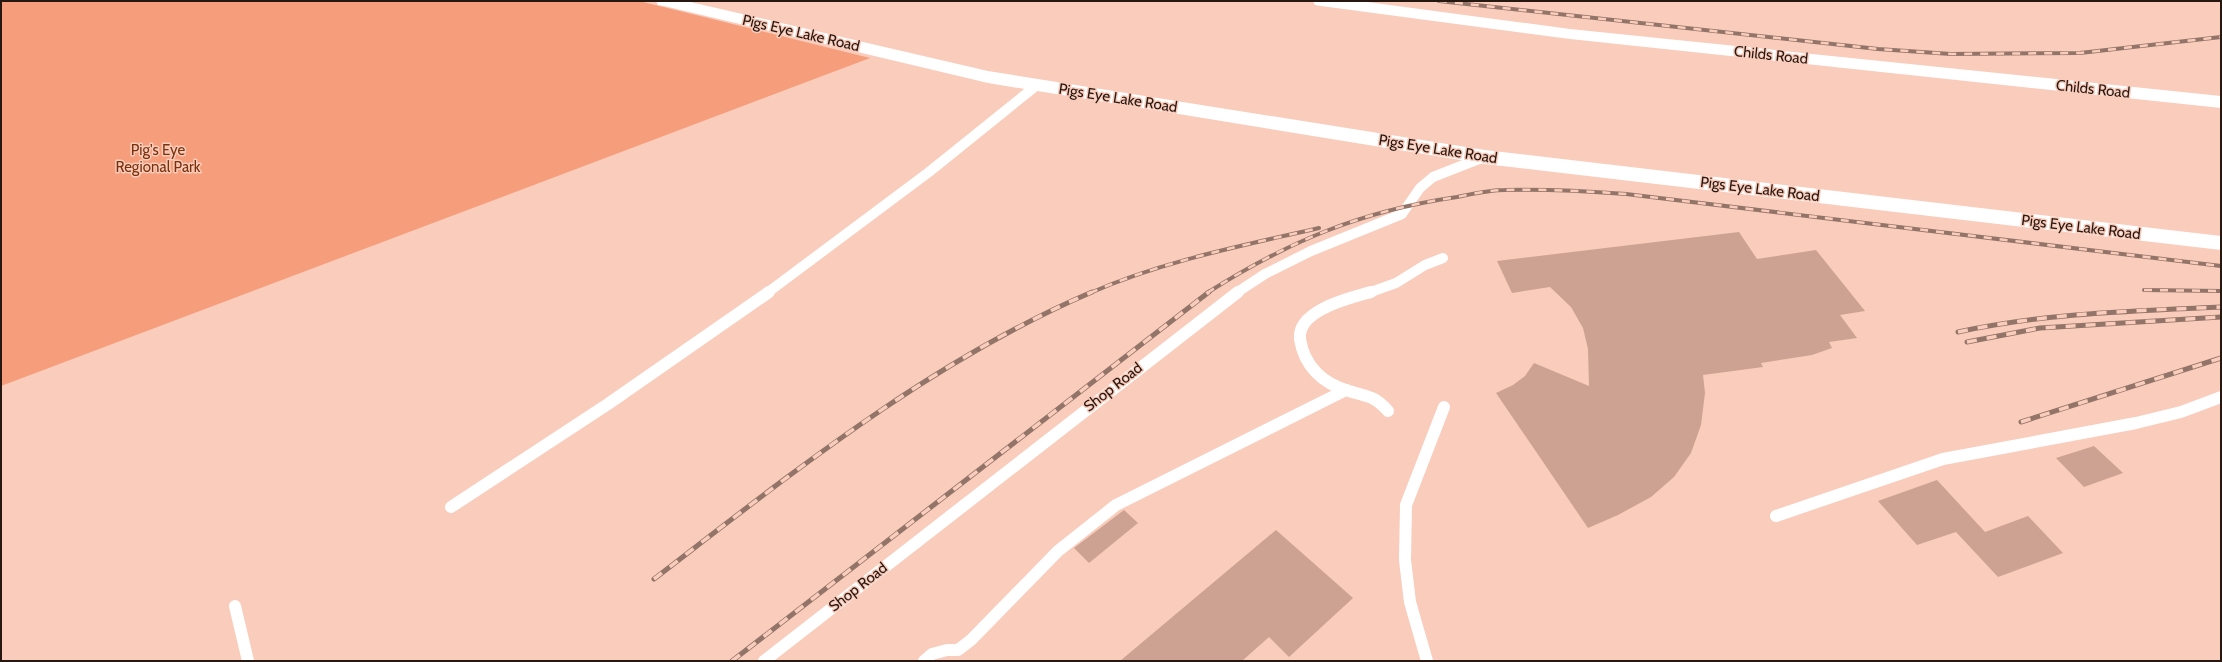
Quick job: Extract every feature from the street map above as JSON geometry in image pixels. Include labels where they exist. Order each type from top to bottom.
[{"type":"street","name":"Pigs Eye Lake Road","points":[[664,1],[988,77],[1485,157],[2221,244]]},
{"type":"street","name":"Childs Road","points":[[1321,1],[1570,34],[2221,102]]},
{"type":"lane","points":[[451,507],[519,464],[765,296],[979,134],[1037,85]]},
{"type":"lane","name":"Shop Road","points":[[764,661],[1229,298],[1265,274],[1311,251],[1358,230],[1402,214],[1420,188],[1433,177],[1485,157]]},
{"type":"lane","points":[[1388,411],[1379,399],[1362,393],[1346,390],[1319,375],[1308,365],[1302,353],[1299,332],[1302,325],[1322,310],[1343,301],[1392,285],[1409,277],[1421,267],[1443,258]]},
{"type":"lane","points":[[924,661],[932,654],[947,650],[958,650],[971,640],[1054,554],[1096,518],[1116,505],[1346,390]]},
{"type":"lane","points":[[1776,516],[1943,459],[2136,423],[2181,412],[2221,397]]},
{"type":"lane","points":[[1427,661],[1410,602],[1405,560],[1406,505],[1444,407]]},
{"type":"lane","points":[[235,606],[248,661]]},
{"type":"green space","name":"Pig's Eye Regional Park","points":[[1,1],[639,1],[870,58],[1,386]]},
{"type":"building","points":[[1739,232],[1757,259],[1816,250],[1865,311],[1840,315],[1857,338],[1829,342],[1832,348],[1812,355],[1761,363],[1763,367],[1703,375],[1705,393],[1701,425],[1691,453],[1674,477],[1651,497],[1618,515],[1588,528],[1496,393],[1513,385],[1525,376],[1534,363],[1589,386],[1588,349],[1583,328],[1571,307],[1550,287],[1512,293],[1497,261]]},
{"type":"building","points":[[2094,446],[2123,473],[2084,487],[2056,458]]},
{"type":"building","points":[[1937,480],[1985,532],[2028,516],[2063,553],[1998,577],[1956,532],[1917,545],[1878,501]]},
{"type":"building","points":[[1124,510],[1138,523],[1089,563],[1074,548]]},
{"type":"building","points":[[1276,530],[1353,598],[1289,657],[1269,637],[1242,661],[1120,661]]},
{"type":"railway","points":[[1439,1],[1878,49],[1951,54],[2080,53],[2221,37]]},
{"type":"railway","points":[[1207,293],[1267,258],[1297,243],[1357,220],[1422,203],[1481,192],[1505,190],[1566,190],[1626,194],[2221,266]]},
{"type":"railway","points":[[1090,293],[1174,263],[1319,228]]},
{"type":"railway","points":[[2144,290],[2221,291]]},
{"type":"railway","points":[[654,579],[811,460],[919,385],[975,351],[1033,320],[1092,292]]},
{"type":"railway","points":[[732,661],[1209,292]]},
{"type":"railway","points":[[1958,332],[2056,317],[2221,307]]},
{"type":"railway","points":[[1967,342],[2040,328],[2221,317]]},
{"type":"railway","points":[[2021,422],[2221,358]]}]
